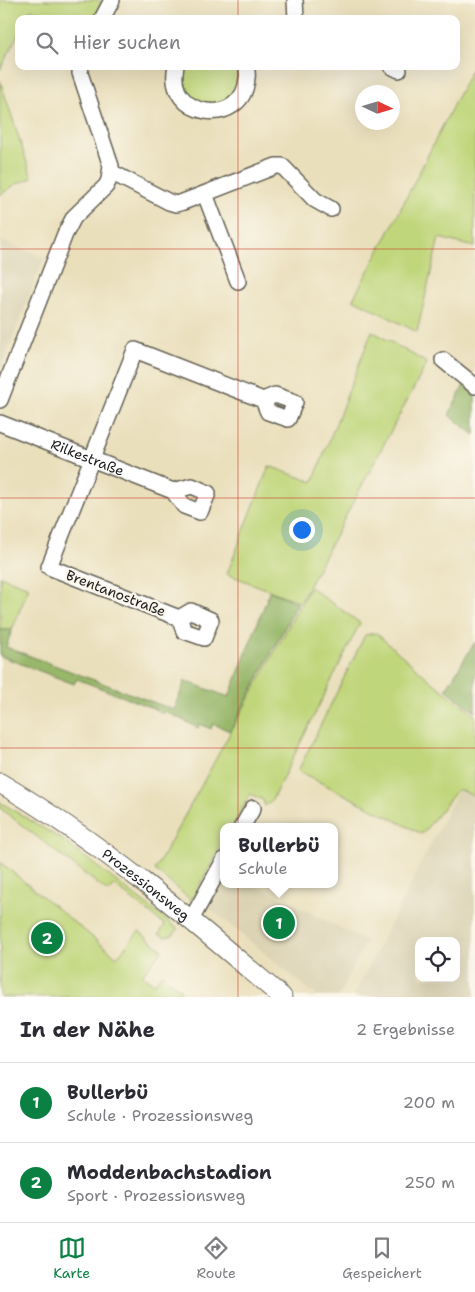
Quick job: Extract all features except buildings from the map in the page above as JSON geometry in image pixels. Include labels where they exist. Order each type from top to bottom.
[{"type":"street","points":[[104,15],[112,0]]},
{"type":"street","points":[[294,0],[296,15]]},
{"type":"street","points":[[0,400],[65,234],[74,217],[106,186],[111,172],[111,166],[80,70]]},
{"type":"street","points":[[176,70],[176,86],[182,97],[191,106],[202,111],[215,112],[227,109],[237,101],[244,90],[248,77],[247,70]]},
{"type":"street","points":[[111,172],[176,204],[276,166],[282,166],[315,200],[332,209]]},
{"type":"street","points":[[205,194],[238,281]]},
{"type":"street","points":[[91,459],[135,350],[263,400]]},
{"type":"street","points":[[443,360],[475,386]]},
{"type":"street","name":"Rilkestraße","points":[[0,424],[174,491]]},
{"type":"street","name":"Brentanostraße","points":[[91,459],[49,567],[179,618]]},
{"type":"street","name":"Prozessionsweg","points":[[0,782],[78,832],[132,873],[282,997]]},
{"type":"street","points":[[244,823],[252,808]]},
{"type":"street","points":[[191,920],[220,867]]},
{"type":"shaded area","points":[[0,240],[44,258],[0,371]]},
{"type":"shaded area","points":[[459,789],[475,797],[475,997],[353,997]]},
{"type":"shaded area","points":[[220,878],[220,888],[262,888],[366,941],[338,997],[318,997],[206,905]]},
{"type":"green space","points":[[0,0],[98,0],[102,2],[96,15],[43,15],[31,9],[28,15],[15,15],[15,41],[0,70]]},
{"type":"green space","points":[[475,62],[475,247],[439,238],[417,332],[353,299]]},
{"type":"green space","points":[[182,70],[239,70],[240,77],[238,87],[225,102],[205,105],[195,100],[187,92],[183,86]]},
{"type":"green space","points":[[0,80],[32,178],[16,184],[0,195]]},
{"type":"green space","points":[[372,331],[427,363],[300,602],[227,574],[269,466],[313,482]]},
{"type":"green space","points":[[464,385],[475,394],[475,435],[449,415]]},
{"type":"green space","points":[[0,576],[29,587],[12,630],[0,630]]},
{"type":"green space","points":[[310,587],[360,623],[272,800],[265,806],[263,800],[250,794],[234,823],[220,823],[220,848],[191,900],[155,870]]},
{"type":"green space","points":[[270,591],[298,603],[230,731],[213,724],[211,729],[200,724],[198,728],[165,711],[163,714],[155,709],[77,679],[74,684],[0,656],[0,630],[12,630],[6,647],[174,710],[185,681],[229,697]]},
{"type":"green space","points":[[376,633],[431,681],[475,715],[475,797],[458,789],[422,834],[298,771],[365,635]]},
{"type":"green space","points":[[475,642],[475,712],[446,689]]},
{"type":"green space","points":[[0,802],[61,839],[178,929],[173,935],[165,937],[159,934],[165,925],[114,885],[108,892],[0,808]]},
{"type":"green space","points":[[0,862],[117,957],[139,931],[162,950],[142,975],[154,984],[162,974],[181,990],[176,997],[0,997]]},
{"type":"place","name":"Bullerbü","points":[[279,923]]},
{"type":"place","name":"Moddenbachstadion","points":[[47,938]]}]
